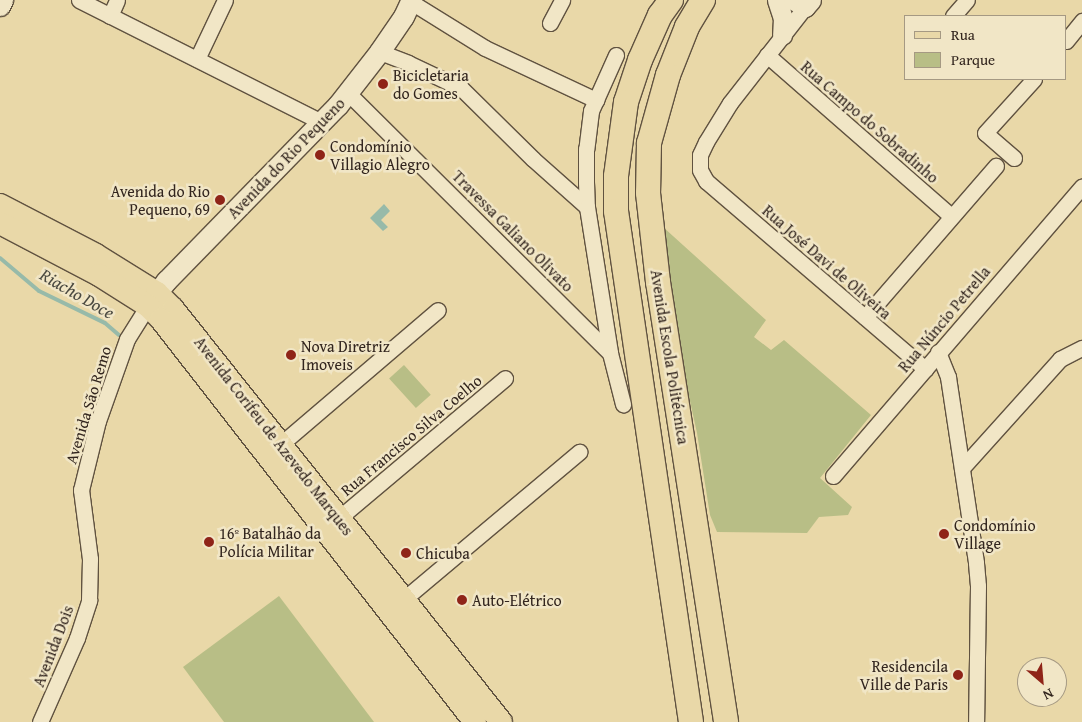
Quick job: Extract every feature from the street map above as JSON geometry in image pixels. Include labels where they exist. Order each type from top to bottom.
[{"type":"highway","name":"Avenida Escola Politécnica","points":[[671,0],[660,15],[640,60],[626,102],[616,176],[616,211],[691,722]]},
{"type":"highway","name":"Avenida Escola Politécnica","points":[[702,0],[682,38],[668,75],[649,143],[648,193],[658,282],[726,722]]},
{"type":"highway","points":[[682,38],[717,0]]},
{"type":"main road","name":"Avenida do Rio Pequeno","points":[[152,299],[348,93],[404,17],[411,1]]},
{"type":"main road","name":"Avenida Corifeu de Azevedo Marques","points":[[0,205],[96,255],[152,299],[162,319],[475,722]]},
{"type":"main road","name":"Avenida Corifeu de Azevedo Marques","points":[[0,223],[98,275],[173,309],[501,722]]},
{"type":"street","points":[[0,6],[3,0]]},
{"type":"street","points":[[79,0],[322,122]]},
{"type":"street","points":[[110,16],[118,0]]},
{"type":"street","points":[[197,58],[226,0]]},
{"type":"street","points":[[550,23],[562,0]]},
{"type":"street","points":[[777,0],[783,18],[782,35]]},
{"type":"street","points":[[954,15],[967,0]]},
{"type":"street","points":[[411,1],[485,48],[596,100]]},
{"type":"street","points":[[766,55],[782,35],[803,2]]},
{"type":"street","points":[[1067,40],[1082,21]]},
{"type":"street","points":[[380,52],[461,88],[533,159],[587,207]]},
{"type":"street","points":[[616,55],[591,111],[586,149],[587,207],[610,353],[623,404]]},
{"type":"street","name":"Rua José Davi de Oliveira","points":[[766,55],[730,103],[706,142],[699,165],[706,181],[925,369]]},
{"type":"street","name":"Rua Campo do Sobradinho","points":[[766,55],[951,216]]},
{"type":"street","points":[[1014,158],[985,133],[1033,80]]},
{"type":"street","name":"Travessa Galiano Olivato","points":[[348,93],[610,353]]},
{"type":"street","points":[[865,317],[996,166]]},
{"type":"street","name":"Rua Núncio Petrella","points":[[833,476],[1082,186]]},
{"type":"street","name":"Avenida São Remo","points":[[81,490],[98,421],[118,360],[127,339],[152,299]]},
{"type":"street","points":[[281,444],[438,310]]},
{"type":"street","points":[[962,468],[1060,359],[1082,348]]},
{"type":"street","points":[[938,352],[948,377],[978,586],[976,722]]},
{"type":"street","name":"Rua Francisco Silva Coelho","points":[[339,518],[505,378]]},
{"type":"street","points":[[404,599],[579,452]]},
{"type":"street","name":"Avenida Dois","points":[[40,722],[77,638],[89,600],[90,559],[81,490]]},
{"type":"green space","points":[[663,227],[766,320],[754,337],[771,350],[784,340],[871,415],[820,478],[852,507],[848,515],[819,517],[807,533],[717,532],[710,515],[697,433],[679,351]]},
{"type":"green space","points":[[404,365],[431,395],[416,408],[389,378]]},
{"type":"green space","points":[[279,596],[374,722],[224,722],[183,667]]},
{"type":"shaded area","points":[[384,204],[390,211],[381,220],[388,227],[383,231],[370,218]]},
{"type":"waterway","name":"Riacho Doce","points":[[0,258],[39,291],[105,323],[119,335]]},
{"type":"place","name":"Bicicletaria do Gomes","points":[[383,84]]},
{"type":"place","name":"Condomínio Villagio Alegro","points":[[320,155]]},
{"type":"place","name":"Avenida do Rio Pequeno, 69","points":[[220,200]]},
{"type":"place","name":"Nova Diretriz Imoveis","points":[[291,355]]},
{"type":"place","name":"Condomínio Village","points":[[944,534]]},
{"type":"place","name":"16º Batalhão da Polícia Militar","points":[[209,542]]},
{"type":"place","name":"Chicuba","points":[[406,553]]},
{"type":"place","name":"Auto-Elétrico","points":[[462,600]]},
{"type":"place","name":"Residencila Ville de Paris","points":[[958,675]]}]
